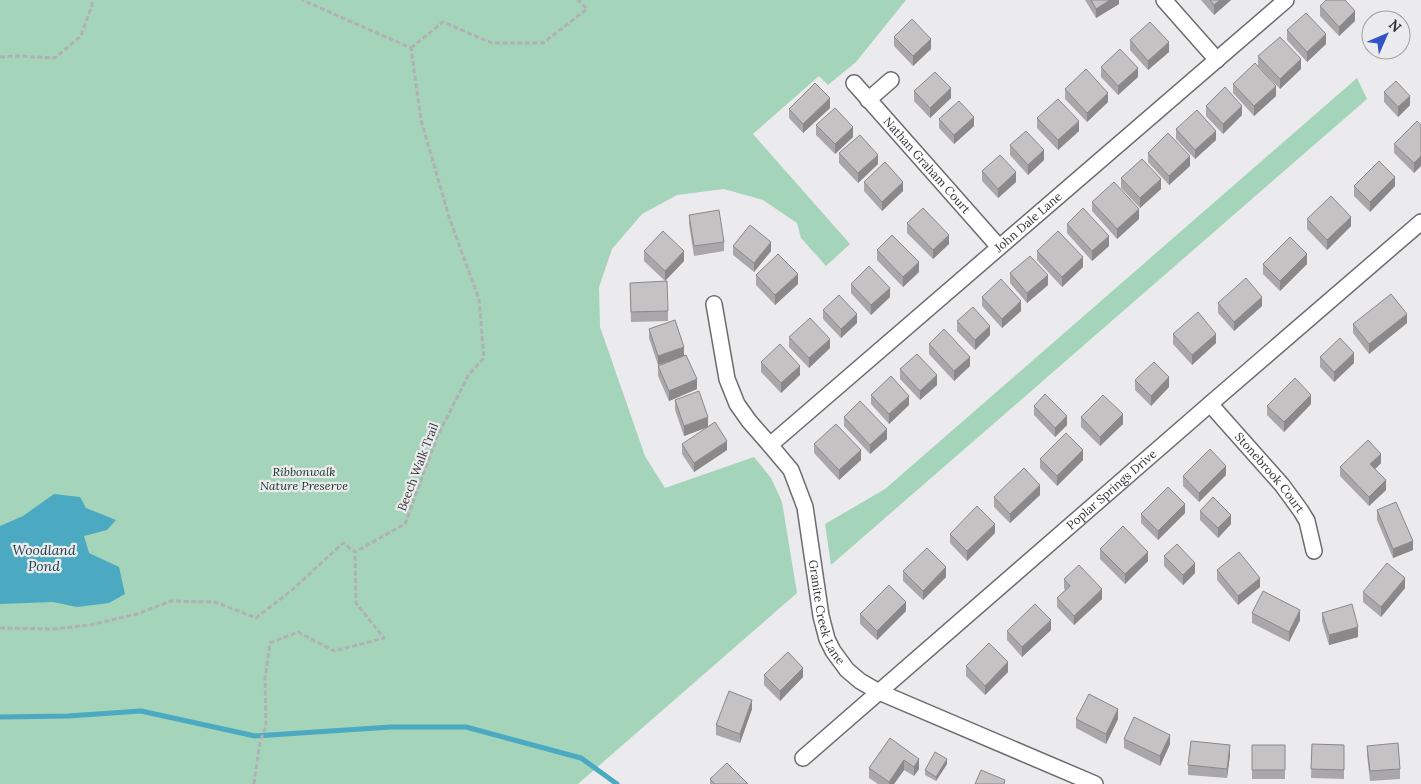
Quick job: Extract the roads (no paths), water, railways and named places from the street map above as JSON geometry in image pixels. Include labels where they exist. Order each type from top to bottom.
[{"type":"street","points":[[1164,0],[1217,60]]},
{"type":"street","name":"John Dale Lane","points":[[770,444],[1286,0]]},
{"type":"street","points":[[868,100],[891,80]]},
{"type":"street","name":"Nathan Graham Court","points":[[854,84],[999,247]]},
{"type":"street","name":"Poplar Springs Drive","points":[[803,758],[1421,222]]},
{"type":"street","name":"Granite Creek Lane","points":[[714,304],[727,379],[737,404],[791,470],[805,507],[821,616],[827,639],[847,670],[860,681],[879,692],[1095,784]]},
{"type":"street","name":"Stonebrook Court","points":[[1210,404],[1282,485],[1301,511],[1307,521],[1314,551]]},
{"type":"water","name":"Woodland Pond","points":[[54,494],[80,497],[86,508],[116,520],[107,530],[84,536],[89,553],[119,567],[125,594],[109,603],[77,607],[53,602],[0,604],[0,526],[23,516]]},
{"type":"waterway","points":[[0,717],[68,716],[141,711],[255,736],[391,727],[466,727],[581,758],[617,784]]},
{"type":"park label","name":"Ribbonwalk Nature Preserve","points":[[304,479]]}]
